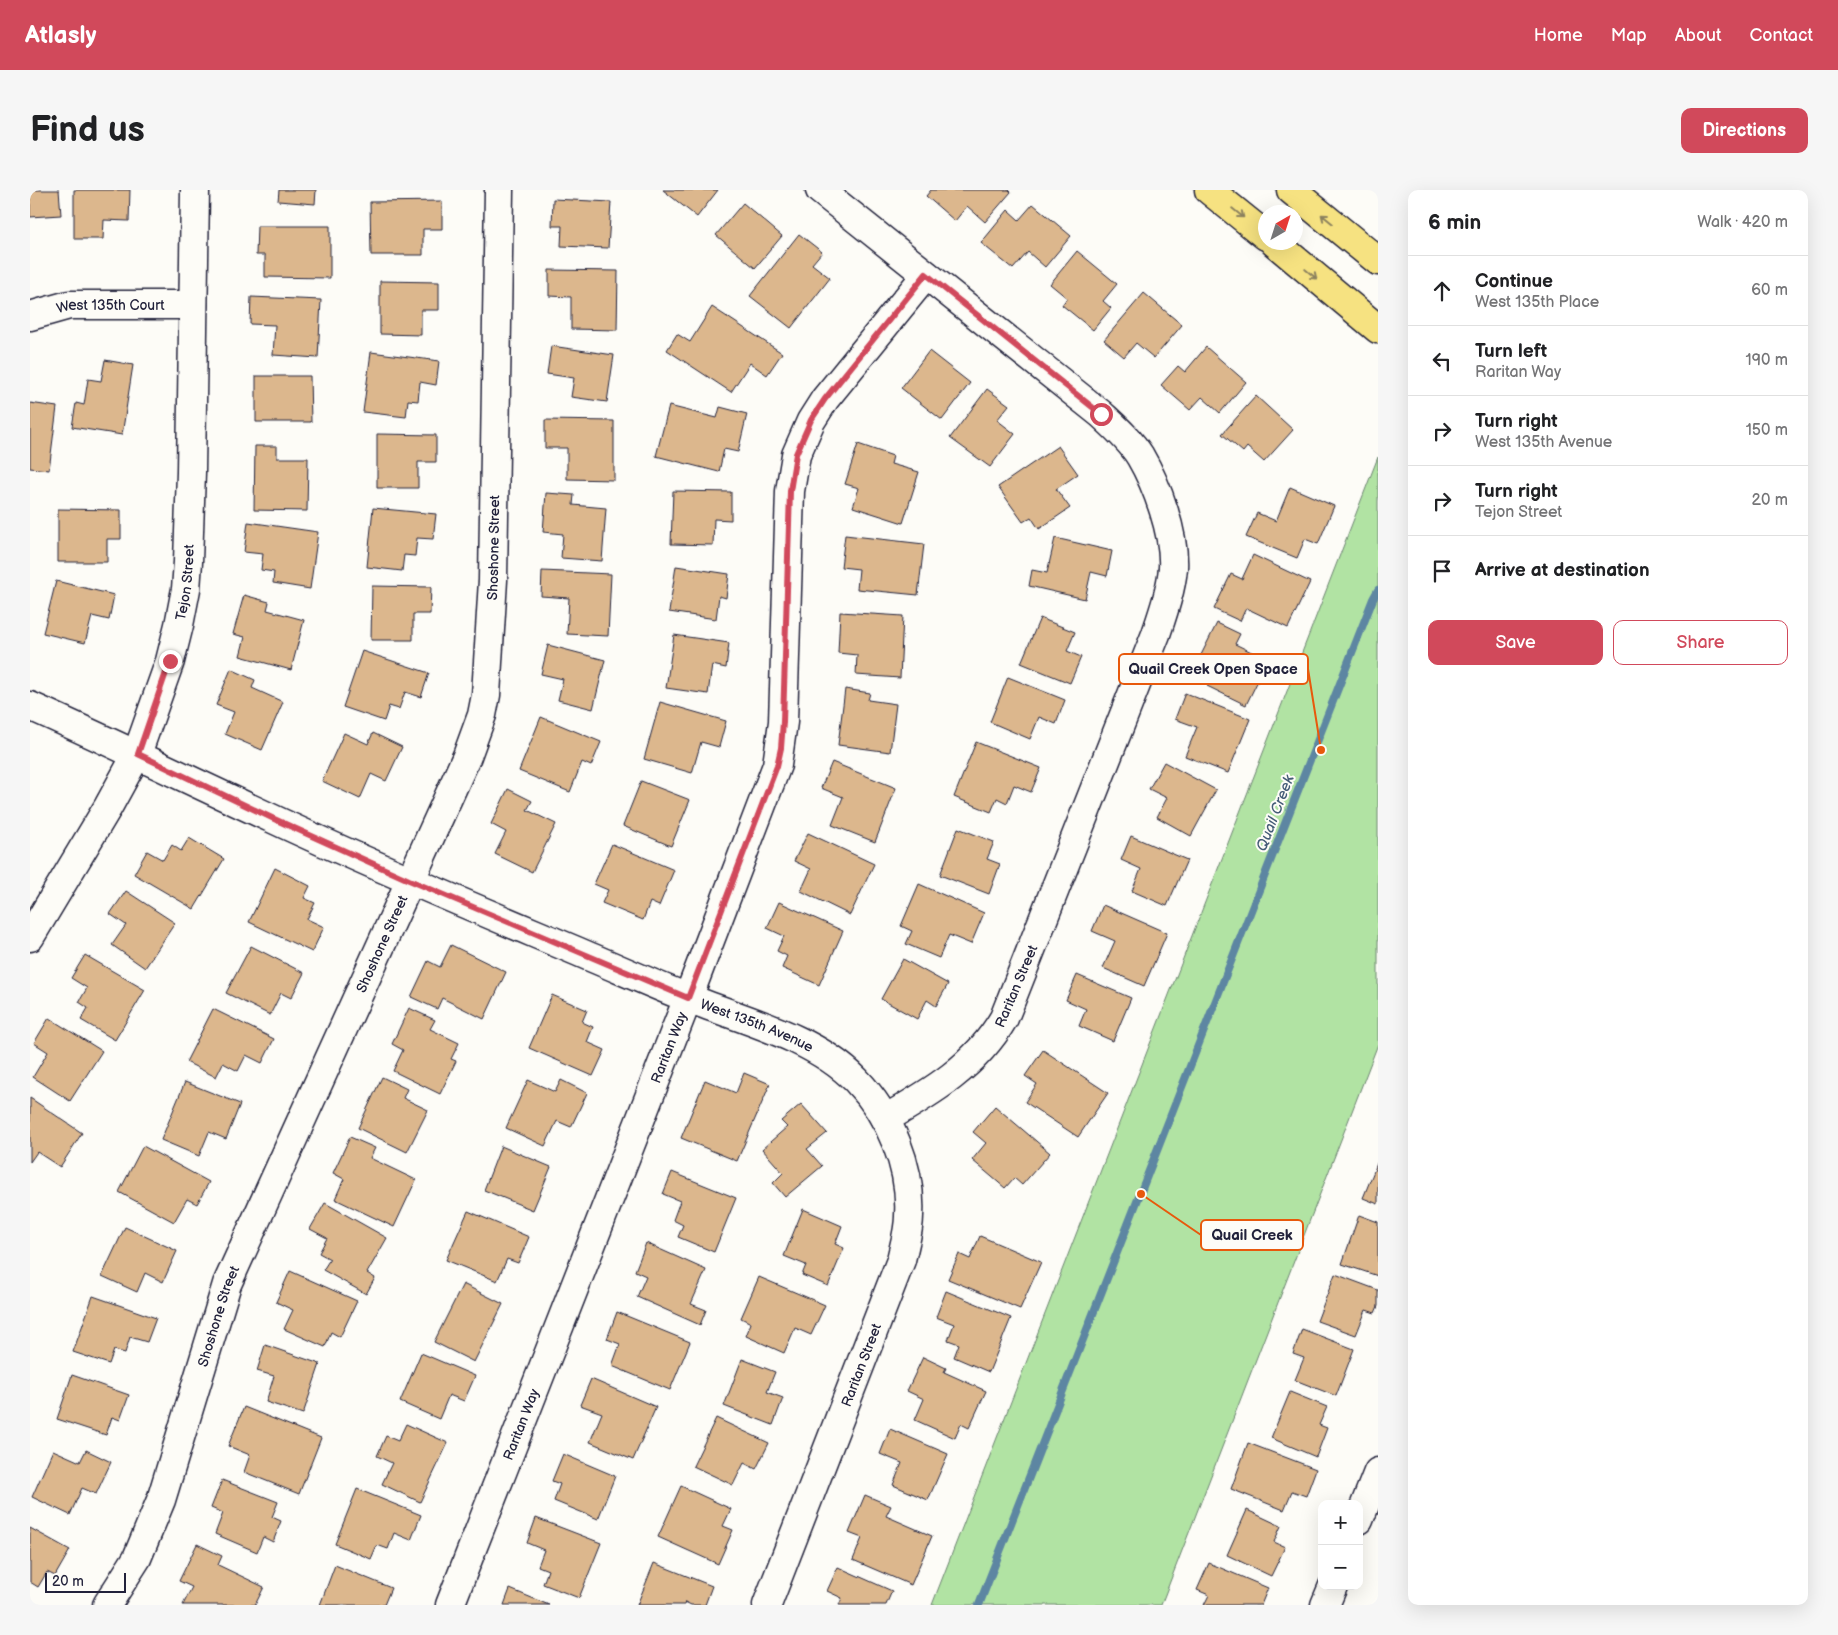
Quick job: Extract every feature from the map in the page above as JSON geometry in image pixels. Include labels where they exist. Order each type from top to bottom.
[{"type":"main road","points":[[1210,190],[1258,229]]},
{"type":"main road","points":[[1291,190],[1378,261]]},
{"type":"main road","points":[[1284,250],[1378,329]]},
{"type":"street","name":"Tejon Street","points":[[30,937],[138,754],[170,661],[186,589],[191,472],[195,190]]},
{"type":"street","name":"Shoshone Street","points":[[107,1605],[137,1558],[161,1500],[228,1284],[466,756],[482,715],[486,695],[493,580],[499,190]]},
{"type":"street","name":"Raritan Street","points":[[767,1605],[901,1260],[910,1217],[907,1181],[895,1140],[886,1119],[935,1091],[974,1058],[994,1036],[1004,1018],[1164,611],[1173,568],[1172,546],[1167,518],[1149,474],[1139,455],[1124,435],[1101,414],[820,190]]},
{"type":"street","name":"Raritan Way","points":[[450,1605],[777,766],[781,748],[783,722],[790,491],[796,454],[811,420],[825,399],[926,274]]},
{"type":"street","name":"West 135th Court","points":[[30,316],[69,305],[193,305]]},
{"type":"street","name":"West 135th Avenue","points":[[30,706],[409,880],[688,998],[780,1033],[837,1064],[856,1080],[872,1098],[886,1119]]},
{"type":"street","points":[[1363,1510],[1378,1472]]},
{"type":"street","points":[[1325,1605],[1331,1590]]},
{"type":"green space","points":[[1378,457],[1378,1044],[1161,1605],[932,1605]]},
{"type":"building","points":[[30,190],[59,190],[61,215],[30,217]]},
{"type":"building","points":[[74,190],[130,190],[129,221],[104,220],[103,239],[74,239]]},
{"type":"building","points":[[279,190],[316,190],[315,204],[278,201]]},
{"type":"building","points":[[663,190],[718,190],[697,217]]},
{"type":"building","points":[[931,190],[1009,190],[1011,192],[985,222],[967,206],[955,221],[926,196]]},
{"type":"building","points":[[553,199],[611,202],[608,248],[561,246],[562,226],[552,226]]},
{"type":"building","points":[[442,201],[442,229],[423,229],[423,255],[371,255],[370,202]]},
{"type":"building","points":[[743,203],[782,236],[755,268],[716,235]]},
{"type":"building","points":[[1033,204],[1071,236],[1045,267],[1028,252],[1013,269],[981,243],[1008,210],[1019,220]]},
{"type":"building","points":[[257,226],[330,226],[330,278],[265,277],[265,255],[256,255]]},
{"type":"building","points":[[799,234],[822,252],[812,264],[830,278],[791,328],[750,296]]},
{"type":"building","points":[[1077,251],[1117,284],[1103,301],[1111,308],[1093,330],[1062,305],[1067,298],[1050,284]]},
{"type":"building","points":[[549,270],[618,271],[617,330],[571,329],[571,297],[549,296]]},
{"type":"building","points":[[380,281],[439,282],[439,310],[421,310],[421,335],[380,334]]},
{"type":"building","points":[[1144,293],[1182,325],[1154,358],[1136,343],[1124,357],[1104,340]]},
{"type":"building","points":[[251,297],[321,300],[318,358],[273,355],[275,325],[250,324]]},
{"type":"building","points":[[712,307],[782,353],[767,375],[750,363],[731,392],[667,350],[677,334],[690,342]]},
{"type":"building","points":[[551,346],[614,355],[607,402],[571,397],[574,378],[547,374]]},
{"type":"building","points":[[1206,347],[1246,382],[1220,413],[1202,397],[1190,410],[1161,385],[1178,366],[1185,372]]},
{"type":"building","points":[[929,351],[970,383],[942,420],[901,388]]},
{"type":"building","points":[[371,352],[439,361],[436,385],[420,382],[418,401],[408,400],[406,417],[363,412]]},
{"type":"building","points":[[105,360],[133,365],[122,435],[72,427],[76,403],[84,405],[88,379],[101,381]]},
{"type":"building","points":[[256,376],[310,376],[311,422],[256,422]]},
{"type":"building","points":[[987,389],[1009,405],[997,420],[1015,434],[990,467],[950,438]]},
{"type":"building","points":[[1256,396],[1293,430],[1264,462],[1247,447],[1243,452],[1222,434]]},
{"type":"building","points":[[30,403],[57,407],[49,470],[30,468]]},
{"type":"building","points":[[669,406],[717,418],[720,407],[747,414],[738,452],[724,449],[719,472],[656,456]]},
{"type":"building","points":[[545,420],[614,421],[614,480],[567,479],[567,448],[545,448]]},
{"type":"building","points":[[377,434],[436,435],[436,462],[418,462],[418,488],[377,488]]},
{"type":"building","points":[[858,444],[893,456],[891,464],[919,472],[903,523],[853,507],[859,488],[845,484]]},
{"type":"building","points":[[255,446],[277,446],[277,458],[308,458],[307,511],[254,510]]},
{"type":"building","points":[[1058,446],[1078,474],[1056,489],[1070,508],[1039,529],[1031,517],[1023,522],[998,487]]},
{"type":"building","points":[[1290,487],[1334,506],[1318,544],[1305,539],[1297,558],[1246,537],[1257,513],[1276,521]]},
{"type":"building","points":[[673,491],[731,492],[731,520],[714,519],[713,545],[671,544]]},
{"type":"building","points":[[546,493],[574,495],[573,505],[606,508],[602,561],[561,558],[563,534],[543,532]]},
{"type":"building","points":[[373,508],[436,514],[433,539],[417,538],[415,556],[404,555],[402,571],[367,567]]},
{"type":"building","points":[[58,509],[121,510],[121,539],[107,539],[107,562],[58,562]]},
{"type":"building","points":[[248,522],[318,532],[310,589],[273,583],[274,572],[261,570],[263,554],[244,552]]},
{"type":"building","points":[[845,535],[924,544],[918,595],[857,589],[859,569],[841,567]]},
{"type":"building","points":[[1055,538],[1112,551],[1107,576],[1091,572],[1085,599],[1029,586],[1032,570],[1047,573]]},
{"type":"building","points":[[1253,555],[1310,582],[1288,628],[1246,608],[1240,621],[1214,609],[1231,574],[1242,579]]},
{"type":"building","points":[[676,566],[729,574],[726,598],[719,596],[716,619],[669,612]]},
{"type":"building","points":[[542,571],[611,574],[608,636],[567,634],[569,598],[541,596]]},
{"type":"building","points":[[56,581],[114,595],[109,620],[92,616],[85,643],[43,633]]},
{"type":"building","points":[[372,586],[431,587],[430,614],[413,614],[413,640],[371,640]]},
{"type":"building","points":[[244,595],[269,602],[267,610],[304,620],[291,670],[240,656],[245,637],[233,634]]},
{"type":"building","points":[[840,612],[903,616],[900,678],[856,675],[857,655],[838,653]]},
{"type":"building","points":[[1040,618],[1075,632],[1067,651],[1081,657],[1070,683],[1021,663]]},
{"type":"building","points":[[1217,623],[1240,634],[1235,644],[1268,660],[1246,705],[1207,686],[1216,667],[1199,659]]},
{"type":"building","points":[[674,635],[729,643],[726,668],[712,665],[708,694],[666,688]]},
{"type":"building","points":[[548,645],[605,660],[593,709],[558,700],[563,679],[541,674]]},
{"type":"building","points":[[362,651],[429,673],[421,697],[405,692],[399,709],[389,706],[384,721],[343,707]]},
{"type":"building","points":[[231,669],[255,680],[252,688],[283,702],[262,750],[225,734],[234,712],[216,705]]},
{"type":"building","points":[[1008,677],[1065,700],[1056,724],[1039,717],[1030,739],[990,722]]},
{"type":"building","points":[[845,689],[870,693],[868,700],[896,704],[890,752],[838,745]]},
{"type":"building","points":[[1185,693],[1250,719],[1228,773],[1185,756],[1197,727],[1175,719]]},
{"type":"building","points":[[660,702],[726,721],[719,747],[701,742],[692,773],[644,759]]},
{"type":"building","points":[[541,717],[601,742],[591,766],[582,762],[570,792],[519,771]]},
{"type":"building","points":[[344,733],[368,744],[373,733],[402,747],[386,781],[371,774],[360,799],[322,781]]},
{"type":"building","points":[[976,742],[1041,768],[1031,792],[1014,785],[1007,803],[997,798],[991,812],[954,797]]},
{"type":"building","points":[[832,762],[896,788],[875,842],[832,825],[843,797],[821,788]]},
{"type":"building","points":[[1164,762],[1216,790],[1191,836],[1157,817],[1167,798],[1149,789]]},
{"type":"building","points":[[641,781],[690,800],[671,846],[623,826]]},
{"type":"building","points":[[508,789],[532,801],[527,810],[556,824],[532,872],[495,854],[506,832],[491,824]]},
{"type":"building","points":[[958,828],[994,842],[987,859],[1000,864],[989,894],[940,875]]},
{"type":"building","points":[[808,833],[874,864],[850,915],[801,891],[811,869],[794,861]]},
{"type":"building","points":[[1131,836],[1187,860],[1167,906],[1132,891],[1141,869],[1121,860]]},
{"type":"building","points":[[189,838],[224,859],[194,909],[134,874],[147,851],[163,860],[172,845],[181,851]]},
{"type":"building","points":[[612,844],[674,870],[659,906],[650,902],[643,920],[602,903],[608,890],[594,884]]},
{"type":"building","points":[[275,868],[310,886],[304,898],[315,903],[307,919],[324,927],[312,952],[249,922]]},
{"type":"building","points":[[919,884],[984,913],[971,944],[949,935],[939,958],[906,944],[912,931],[901,926]]},
{"type":"building","points":[[126,891],[175,923],[145,968],[112,945],[126,925],[110,914]]},
{"type":"building","points":[[779,902],[843,931],[819,985],[782,968],[787,956],[777,951],[784,936],[767,928]]},
{"type":"building","points":[[1103,905],[1167,933],[1144,986],[1103,968],[1115,941],[1092,931]]},
{"type":"building","points":[[451,945],[506,972],[484,1019],[442,998],[437,1009],[411,997],[428,961],[440,967]]},
{"type":"building","points":[[251,946],[304,973],[291,998],[281,993],[270,1015],[226,993]]},
{"type":"building","points":[[85,955],[145,990],[115,1040],[81,1020],[88,1008],[79,1002],[87,988],[71,978]]},
{"type":"building","points":[[903,959],[948,984],[936,1006],[927,1000],[917,1019],[881,999]]},
{"type":"building","points":[[1077,975],[1131,998],[1113,1041],[1079,1026],[1086,1009],[1066,1000]]},
{"type":"building","points":[[552,995],[587,1010],[582,1022],[593,1027],[587,1042],[605,1050],[593,1076],[529,1048]]},
{"type":"building","points":[[409,1008],[435,1020],[430,1029],[459,1043],[451,1059],[456,1061],[440,1094],[393,1071],[403,1050],[392,1044]]},
{"type":"building","points":[[213,1009],[274,1039],[262,1063],[246,1055],[238,1071],[223,1063],[216,1077],[186,1062]]},
{"type":"building","points":[[49,1018],[102,1051],[70,1101],[33,1077],[48,1052],[34,1043]]},
{"type":"building","points":[[1043,1050],[1108,1093],[1078,1137],[1025,1102],[1037,1084],[1025,1076]]},
{"type":"building","points":[[744,1073],[770,1084],[737,1161],[681,1138],[705,1080],[736,1093]]},
{"type":"building","points":[[382,1077],[407,1089],[403,1098],[428,1110],[407,1152],[358,1128]]},
{"type":"building","points":[[528,1080],[555,1092],[561,1080],[587,1093],[571,1127],[557,1121],[545,1146],[506,1128]]},
{"type":"building","points":[[185,1082],[240,1104],[226,1139],[209,1132],[199,1156],[161,1140]]},
{"type":"building","points":[[30,1098],[82,1133],[60,1167],[37,1152],[30,1162]]},
{"type":"building","points":[[801,1104],[827,1133],[807,1149],[822,1166],[785,1197],[773,1183],[783,1173],[762,1149],[787,1127],[781,1121]]},
{"type":"building","points":[[995,1106],[1050,1153],[1022,1185],[1014,1178],[1005,1188],[972,1160],[986,1143],[973,1132]]},
{"type":"building","points":[[350,1137],[375,1148],[370,1158],[416,1180],[394,1227],[335,1199],[344,1179],[333,1173]]},
{"type":"building","points":[[143,1146],[209,1182],[197,1204],[187,1199],[174,1222],[119,1192]]},
{"type":"building","points":[[501,1146],[551,1167],[533,1210],[484,1190]]},
{"type":"building","points":[[1378,1161],[1378,1204],[1363,1198]]},
{"type":"building","points":[[672,1172],[736,1198],[714,1252],[678,1237],[683,1225],[673,1220],[680,1201],[663,1194]]},
{"type":"building","points":[[325,1203],[387,1238],[367,1273],[375,1278],[366,1294],[323,1270],[330,1259],[319,1253],[327,1238],[310,1229]]},
{"type":"building","points":[[803,1209],[842,1226],[835,1244],[844,1248],[828,1286],[802,1275],[806,1265],[784,1256]]},
{"type":"building","points":[[468,1211],[529,1237],[518,1263],[507,1259],[497,1281],[446,1260]]},
{"type":"building","points":[[1359,1215],[1378,1222],[1378,1276],[1342,1264]]},
{"type":"building","points":[[125,1227],[177,1251],[163,1282],[145,1273],[137,1292],[102,1276]]},
{"type":"building","points":[[980,1236],[1041,1262],[1020,1309],[948,1279],[959,1254],[970,1259]]},
{"type":"building","points":[[646,1243],[706,1270],[691,1304],[706,1310],[700,1325],[637,1297],[646,1276],[635,1271]]},
{"type":"building","points":[[290,1271],[357,1301],[340,1337],[331,1332],[325,1347],[284,1329],[293,1310],[276,1302]]},
{"type":"building","points":[[1335,1274],[1378,1290],[1378,1306],[1375,1313],[1366,1310],[1356,1335],[1317,1321]]},
{"type":"building","points":[[759,1277],[825,1305],[811,1335],[795,1328],[784,1353],[746,1336],[751,1323],[741,1318]]},
{"type":"building","points":[[463,1284],[503,1304],[474,1362],[434,1342]]},
{"type":"building","points":[[946,1291],[1011,1318],[989,1372],[954,1357],[959,1344],[948,1340],[954,1324],[936,1317]]},
{"type":"building","points":[[93,1296],[156,1318],[147,1342],[130,1337],[125,1353],[114,1350],[109,1364],[73,1352]]},
{"type":"building","points":[[617,1312],[690,1342],[670,1390],[612,1366],[620,1344],[607,1339]]},
{"type":"building","points":[[1302,1329],[1354,1349],[1336,1396],[1295,1380],[1304,1358],[1293,1354]]},
{"type":"building","points":[[265,1345],[320,1364],[303,1414],[266,1402],[274,1376],[257,1371]]},
{"type":"building","points":[[421,1353],[475,1376],[464,1401],[449,1395],[439,1419],[400,1402]]},
{"type":"building","points":[[923,1357],[946,1368],[944,1372],[986,1391],[969,1428],[961,1424],[955,1438],[915,1420],[924,1399],[907,1391]]},
{"type":"building","points":[[742,1359],[775,1372],[767,1392],[783,1398],[773,1425],[724,1406]]},
{"type":"building","points":[[72,1375],[129,1395],[120,1420],[112,1417],[106,1435],[57,1419]]},
{"type":"building","points":[[591,1379],[656,1407],[633,1460],[590,1442],[602,1413],[580,1405]]},
{"type":"building","points":[[1290,1392],[1327,1407],[1319,1425],[1327,1428],[1316,1457],[1271,1438]]},
{"type":"building","points":[[244,1407],[321,1438],[299,1494],[244,1472],[250,1455],[228,1446]]},
{"type":"building","points":[[716,1418],[769,1443],[756,1469],[744,1463],[733,1485],[693,1466]]},
{"type":"building","points":[[406,1424],[448,1443],[420,1502],[382,1484],[392,1463],[377,1456],[386,1436],[398,1441]]},
{"type":"building","points":[[890,1429],[948,1454],[928,1500],[893,1485],[902,1463],[880,1454]]},
{"type":"building","points":[[1248,1443],[1316,1469],[1306,1496],[1292,1491],[1284,1510],[1231,1489]]},
{"type":"building","points":[[53,1450],[80,1462],[86,1450],[111,1462],[96,1494],[82,1488],[70,1515],[32,1497]]},
{"type":"building","points":[[563,1454],[615,1476],[598,1519],[554,1501],[560,1484],[552,1481]]},
{"type":"building","points":[[222,1480],[278,1502],[272,1517],[281,1521],[273,1542],[263,1537],[257,1552],[215,1534],[223,1513],[211,1508]]},
{"type":"building","points":[[681,1486],[731,1509],[723,1526],[733,1530],[718,1564],[658,1537]]},
{"type":"building","points":[[357,1489],[421,1515],[411,1540],[394,1533],[388,1549],[377,1545],[371,1559],[335,1544]]},
{"type":"building","points":[[865,1495],[891,1506],[886,1516],[932,1536],[911,1585],[853,1560],[862,1538],[849,1533]]},
{"type":"building","points":[[1247,1510],[1281,1526],[1274,1542],[1285,1547],[1271,1576],[1227,1555]]},
{"type":"building","points":[[536,1518],[601,1543],[579,1598],[543,1584],[548,1570],[538,1566],[544,1550],[527,1543]]},
{"type":"building","points":[[30,1528],[70,1550],[55,1576],[47,1572],[38,1587],[30,1582]]},
{"type":"building","points":[[197,1544],[222,1556],[218,1565],[264,1587],[255,1605],[183,1605],[192,1587],[179,1581]]},
{"type":"building","points":[[654,1563],[712,1586],[705,1605],[691,1605],[685,1602],[684,1605],[637,1605]]},
{"type":"building","points":[[1209,1563],[1268,1588],[1261,1605],[1204,1605],[1209,1595],[1197,1590]]},
{"type":"building","points":[[335,1565],[391,1588],[384,1605],[320,1605]]},
{"type":"building","points":[[838,1567],[892,1591],[886,1605],[839,1605],[842,1598],[827,1591]]},
{"type":"building","points":[[510,1589],[549,1605],[504,1605]]},
{"type":"waterway","name":"Quail Creek","points":[[979,1605],[1378,590]]},
{"type":"place","name":"Quail Creek Open Space","points":[[1321,750]]},
{"type":"place","name":"Quail Creek","points":[[1141,1194]]},
{"type":"route","points":[[170,661],[138,754],[272,818],[409,880],[688,998],[777,766],[781,748],[783,722],[790,491],[796,454],[811,420],[825,399],[926,274],[1101,414]]}]
